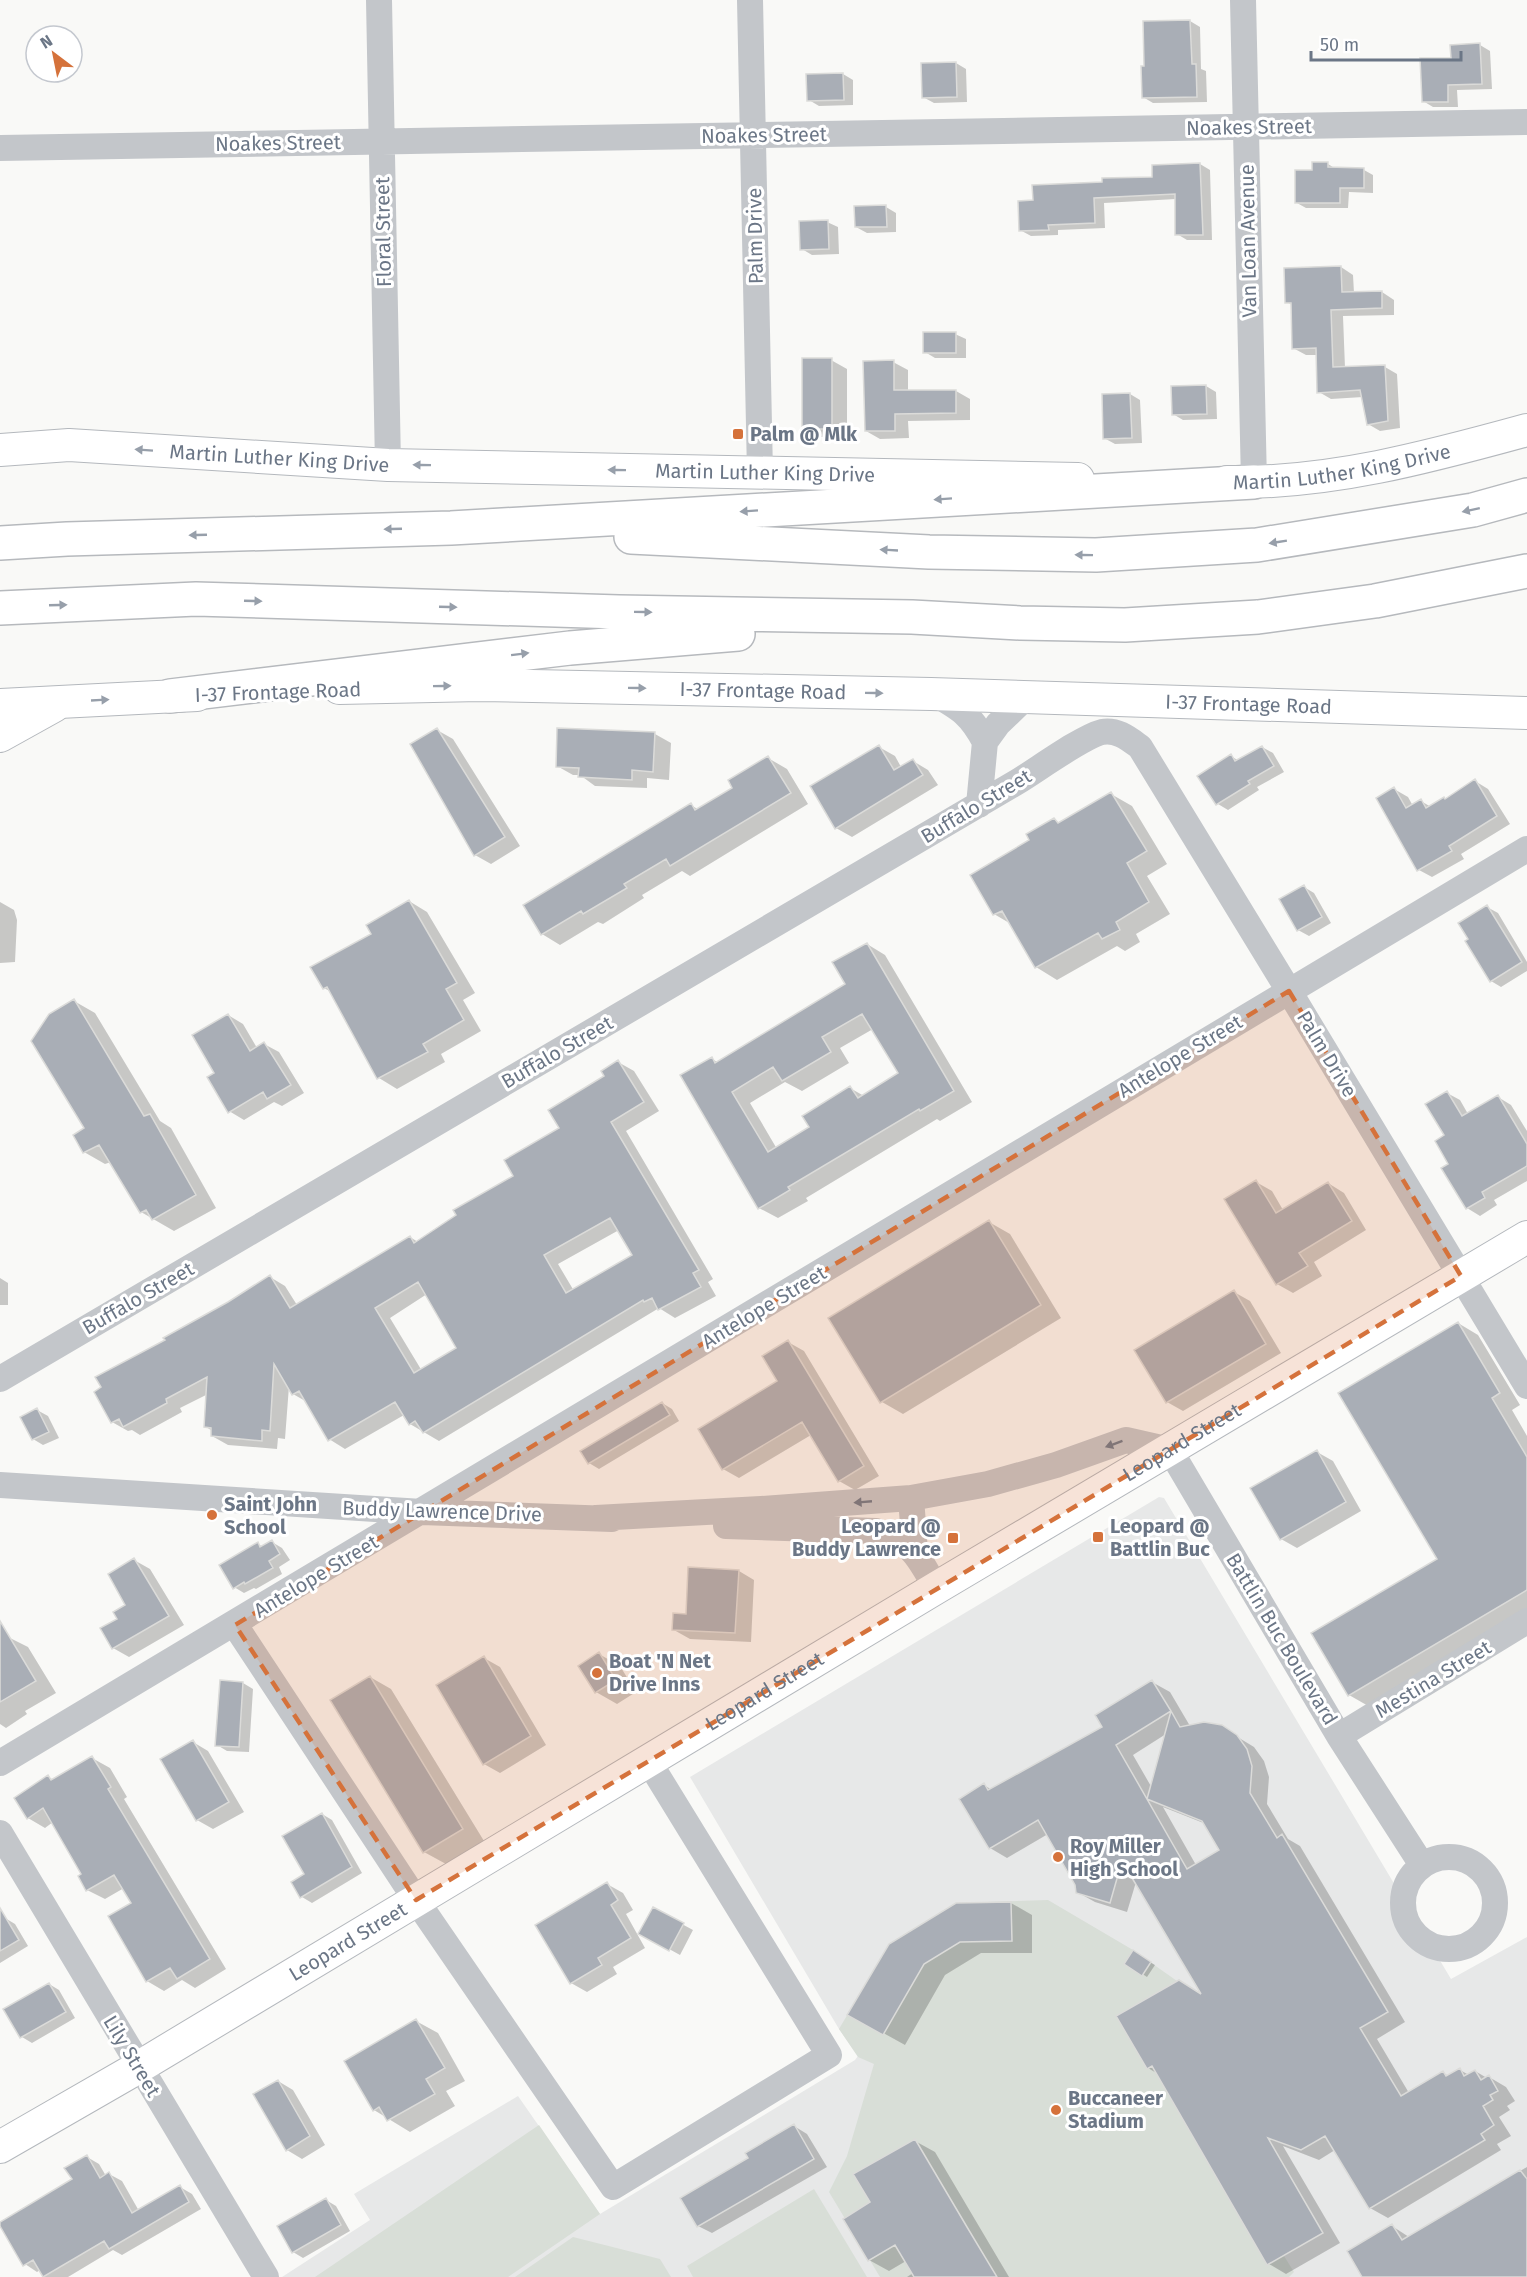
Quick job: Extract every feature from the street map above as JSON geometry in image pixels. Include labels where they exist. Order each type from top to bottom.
[{"type":"highway","points":[[0,543],[451,528],[1254,482]]},
{"type":"highway","points":[[451,528],[930,552],[1096,555],[1257,545],[1473,510],[1527,495]]},
{"type":"highway","points":[[0,608],[196,599],[631,612],[912,617],[1020,623],[1125,625],[1258,617],[1375,601],[1527,572]]},
{"type":"highway","points":[[170,696],[570,648],[664,639],[1020,623]]},
{"type":"main road","name":"Martin Luther King Drive","points":[[0,450],[69,445],[388,465],[1254,482],[1306,479],[1351,472],[1439,454],[1527,430]]},
{"type":"main road","name":"I-37 Frontage Road","points":[[0,705],[317,689],[480,685],[935,694],[1527,713]]},
{"type":"main road","points":[[0,736],[61,702]]},
{"type":"main road","name":"Leopard Street","points":[[0,2147],[139,2067],[936,1588],[1527,1237]]},
{"type":"street","name":"Floral Street","points":[[379,0],[388,465]]},
{"type":"street","name":"Palm Drive","points":[[750,0],[760,472]]},
{"type":"street","name":"Van Loan Avenue","points":[[1243,0],[1254,482]]},
{"type":"street","name":"Noakes Street","points":[[0,148],[1527,122]]},
{"type":"street","points":[[935,694],[963,710],[978,728],[985,742]]},
{"type":"street","points":[[979,805],[985,742],[998,724],[1024,698]]},
{"type":"street","name":"Buffalo Street","points":[[0,1379],[979,805],[1086,739],[1103,732],[1116,733]]},
{"type":"street","name":"Palm Drive","points":[[1116,733],[1128,737],[1140,747],[1290,991],[1527,1386]]},
{"type":"street","name":"Antelope Street","points":[[0,1763],[1527,849]]},
{"type":"street","name":"Buddy Lawrence Drive","points":[[596,1518],[904,1498],[1000,1480],[1056,1465],[1126,1440],[1170,1450]]},
{"type":"street","name":"Battlin Buc Boulevard","points":[[1170,1450],[1339,1736],[1422,1865]]},
{"type":"street","name":"Buddy Lawrence Drive","points":[[0,1485],[422,1512],[876,1531],[897,1538],[915,1551],[936,1588]]},
{"type":"street","points":[[876,1531],[904,1498]]},
{"type":"street","points":[[904,1498],[915,1551]]},
{"type":"street","name":"Mestina Street","points":[[1339,1736],[1527,1622]]},
{"type":"street","points":[[235,1624],[416,1900],[613,2187],[829,2055],[649,1762]]},
{"type":"street","name":"Lily Street","points":[[0,1833],[266,2277]]},
{"type":"highlighted area","points":[[1289,991],[1461,1276],[416,1900],[235,1625]]},
{"type":"shaded area","name":"Roy Miller High School","points":[[1159,1497],[1164,1498],[1451,1979],[1527,1937],[1527,2277],[282,2277],[370,2220],[354,2194],[518,2096],[600,2214],[855,2060],[858,2056],[839,2029],[690,1777]]},
{"type":"shaded area","name":"Buccaneer Stadium","points":[[1048,1900],[1133,1950],[1177,1981],[1323,2233],[1284,2256],[1294,2272],[1289,2277],[880,2277],[829,2192],[847,2156],[874,2064],[858,2057],[839,2029],[889,1944],[956,1903]]},
{"type":"shaded area","points":[[539,2125],[600,2214],[508,2277],[315,2277]]},
{"type":"shaded area","points":[[814,2189],[867,2277],[693,2277],[687,2266]]},
{"type":"shaded area","points":[[573,2237],[660,2259],[671,2277],[515,2277]]},
{"type":"building","points":[[1190,20],[1192,64],[1196,64],[1197,97],[1142,98],[1143,21]]},
{"type":"building","points":[[1480,43],[1482,84],[1448,85],[1448,102],[1422,102],[1420,58],[1451,58],[1450,45]]},
{"type":"building","points":[[956,62],[957,97],[922,98],[921,63]]},
{"type":"building","points":[[843,73],[844,100],[807,101],[806,74]]},
{"type":"building","points":[[1312,162],[1328,162],[1328,167],[1364,168],[1364,188],[1340,188],[1340,203],[1295,203],[1295,170],[1312,170]]},
{"type":"building","points":[[1200,163],[1203,235],[1175,235],[1175,194],[1094,198],[1095,223],[1048,225],[1049,230],[1019,231],[1018,201],[1033,200],[1032,185],[1102,182],[1102,178],[1152,177],[1152,165]]},
{"type":"building","points":[[886,205],[887,227],[855,227],[854,206]]},
{"type":"building","points":[[828,220],[829,249],[800,250],[799,221]]},
{"type":"building","points":[[1341,266],[1342,292],[1382,291],[1382,308],[1331,310],[1333,367],[1385,365],[1388,421],[1367,425],[1360,390],[1317,393],[1316,348],[1292,349],[1291,303],[1285,303],[1284,268]]},
{"type":"building","points":[[923,332],[956,332],[956,353],[923,353]]},
{"type":"building","points":[[802,358],[832,358],[832,429],[802,429]]},
{"type":"building","points":[[894,360],[894,390],[956,390],[956,413],[895,414],[895,431],[865,431],[863,361]]},
{"type":"building","points":[[1206,385],[1207,414],[1172,415],[1171,386]]},
{"type":"building","points":[[1130,393],[1132,438],[1103,439],[1102,394]]},
{"type":"building","points":[[437,728],[505,837],[474,856],[410,744]]},
{"type":"building","points":[[557,728],[655,732],[653,772],[632,770],[632,780],[578,777],[579,768],[556,767]]},
{"type":"building","points":[[879,745],[894,770],[913,759],[923,775],[835,829],[810,786]]},
{"type":"building","points":[[1262,746],[1274,766],[1248,781],[1250,784],[1216,805],[1197,776],[1231,754],[1235,761]]},
{"type":"building","points":[[768,756],[791,793],[670,866],[666,859],[624,884],[627,888],[583,914],[581,911],[541,935],[523,905],[691,803],[695,810],[732,788],[728,780]]},
{"type":"building","points":[[1475,779],[1497,816],[1449,846],[1452,851],[1417,871],[1376,798],[1394,787],[1406,808],[1421,799],[1426,808],[1444,797],[1445,799]]},
{"type":"building","points":[[1111,792],[1147,851],[1127,863],[1149,902],[1116,922],[1120,930],[1102,939],[1098,933],[1035,968],[1002,911],[993,915],[970,875],[1029,840],[1026,834],[1054,818],[1058,823]]},
{"type":"building","points":[[1304,885],[1322,917],[1297,931],[1279,899]]},
{"type":"building","points":[[409,900],[457,983],[446,989],[464,1020],[423,1044],[428,1052],[377,1079],[327,987],[323,989],[310,967],[371,934],[366,925]]},
{"type":"building","points":[[1487,905],[1522,962],[1490,982],[1465,941],[1468,939],[1458,923]]},
{"type":"building","points":[[867,943],[954,1091],[920,1111],[919,1109],[788,1187],[790,1190],[758,1209],[680,1075],[712,1057],[715,1063],[845,984],[832,962]],"holes":[[[862,1014],[898,1073],[858,1098],[850,1086],[802,1116],[809,1127],[768,1152],[732,1092],[773,1067],[782,1081],[831,1052],[822,1037]]]},
{"type":"building","points":[[74,999],[144,1116],[150,1114],[196,1195],[152,1220],[146,1210],[140,1213],[99,1145],[83,1153],[73,1135],[84,1128],[31,1041],[49,1014]]},
{"type":"building","points":[[228,1014],[250,1051],[264,1042],[291,1085],[267,1099],[263,1092],[228,1113],[207,1077],[214,1073],[192,1035]]},
{"type":"building","points":[[618,1060],[644,1102],[611,1122],[699,1270],[693,1273],[701,1287],[658,1310],[652,1298],[644,1302],[643,1300],[423,1433],[415,1421],[409,1425],[395,1402],[328,1441],[299,1391],[292,1395],[274,1364],[270,1431],[262,1430],[262,1441],[211,1436],[211,1428],[204,1427],[207,1377],[166,1399],[167,1403],[123,1427],[119,1419],[111,1423],[94,1392],[101,1387],[95,1377],[165,1340],[163,1338],[228,1302],[270,1275],[290,1308],[410,1236],[414,1243],[456,1215],[453,1210],[513,1176],[504,1160],[559,1128],[548,1110],[604,1076],[601,1071]],"holes":[[[610,1218],[632,1255],[566,1293],[544,1255]],[[418,1282],[456,1348],[414,1373],[375,1308]]]},
{"type":"building","points":[[1447,1091],[1462,1116],[1498,1095],[1527,1144],[1527,1166],[1482,1192],[1485,1198],[1466,1209],[1441,1168],[1448,1164],[1435,1141],[1444,1135],[1425,1104]]},
{"type":"building","points":[[1256,1180],[1276,1213],[1328,1182],[1352,1221],[1299,1253],[1308,1266],[1276,1285],[1224,1199]]},
{"type":"building","points":[[989,1220],[1041,1305],[880,1403],[828,1318]]},
{"type":"building","points":[[1234,1290],[1266,1344],[1166,1403],[1134,1350]]},
{"type":"building","points":[[1458,1322],[1500,1393],[1492,1398],[1527,1457],[1527,1590],[1348,1696],[1311,1633],[1437,1559],[1338,1393]]},
{"type":"building","points":[[788,1340],[864,1466],[838,1482],[802,1422],[722,1470],[698,1429],[777,1381],[762,1356]]},
{"type":"building","points":[[662,1402],[670,1415],[588,1464],[580,1451]]},
{"type":"building","points":[[37,1408],[49,1432],[32,1440],[20,1417]]},
{"type":"building","points":[[1317,1450],[1346,1502],[1280,1540],[1250,1488]]},
{"type":"building","points":[[272,1540],[280,1554],[269,1561],[273,1568],[233,1589],[219,1565],[258,1542],[260,1547]]},
{"type":"building","points":[[134,1558],[169,1616],[112,1649],[100,1628],[117,1619],[113,1612],[125,1605],[108,1574]]},
{"type":"building","points":[[688,1567],[739,1570],[735,1633],[672,1630],[673,1613],[686,1614]]},
{"type":"building","points":[[0,1621],[36,1681],[0,1702]]},
{"type":"building","name":"Boat 'N Net Drive Inns","points":[[599,1652],[616,1680],[595,1693],[578,1666]]},
{"type":"building","points":[[484,1656],[531,1736],[483,1765],[436,1685]]},
{"type":"building","points":[[370,1676],[463,1829],[423,1853],[330,1700]]},
{"type":"building","points":[[220,1680],[243,1682],[239,1747],[215,1746]]},
{"type":"building","points":[[1152,1680],[1171,1711],[1180,1727],[1204,1722],[1222,1725],[1237,1735],[1247,1749],[1252,1766],[1250,1793],[1277,1838],[1282,1834],[1388,2012],[1360,2028],[1401,2096],[1443,2071],[1446,2076],[1460,2068],[1464,2076],[1475,2070],[1481,2080],[1489,2075],[1498,2091],[1490,2095],[1493,2100],[1483,2106],[1494,2125],[1481,2134],[1485,2140],[1369,2209],[1325,2136],[1301,2150],[1268,2138],[1323,2233],[1267,2265],[1152,2066],[1147,2069],[1116,2016],[1179,1980],[1201,1994],[1122,1861],[1110,1903],[1076,1893],[1075,1885],[1038,1820],[989,1849],[959,1799],[984,1783],[988,1790],[1102,1727],[1095,1715]],"holes":[[[1171,1711],[1147,1799],[1116,1745]],[[1147,1799],[1202,1821],[1219,1850],[1187,1869]]]},
{"type":"building","points":[[193,1740],[229,1802],[196,1821],[160,1759]]},
{"type":"building","points":[[92,1756],[111,1787],[108,1789],[210,1959],[177,1979],[170,1968],[146,1982],[108,1916],[131,1903],[114,1875],[86,1891],[78,1876],[81,1874],[43,1808],[27,1819],[14,1798],[48,1775],[51,1780]]},
{"type":"building","points":[[322,1813],[352,1867],[300,1898],[291,1882],[304,1874],[282,1836]]},
{"type":"building","points":[[607,1882],[618,1900],[611,1905],[631,1938],[598,1958],[602,1965],[570,1984],[535,1925]]},
{"type":"building","points":[[1011,1902],[1012,1941],[960,1942],[924,1964],[883,2035],[847,2015],[889,1944],[956,1903]]},
{"type":"building","points":[[653,1907],[684,1923],[669,1951],[638,1934]]},
{"type":"building","points":[[0,1908],[19,1940],[0,1951]]},
{"type":"building","points":[[1133,1950],[1151,1962],[1142,1976],[1124,1964]]},
{"type":"building","points":[[49,1983],[66,2012],[20,2038],[3,2009]]},
{"type":"building","points":[[416,2019],[445,2068],[426,2079],[435,2094],[387,2121],[379,2107],[373,2111],[344,2061]]},
{"type":"building","points":[[278,2080],[310,2136],[286,2151],[253,2094]]},
{"type":"building","points":[[794,2124],[814,2159],[697,2227],[680,2198],[748,2158],[745,2153]]},
{"type":"building","points":[[915,2139],[997,2277],[914,2277],[895,2245],[868,2261],[843,2219],[870,2202],[853,2174]]},
{"type":"building","points":[[87,2155],[100,2178],[109,2172],[132,2213],[180,2185],[189,2202],[109,2249],[104,2241],[43,2277],[33,2260],[23,2266],[0,2226],[0,2222],[72,2179],[64,2168]]},
{"type":"building","points":[[1520,2170],[1527,2179],[1527,2277],[1362,2277],[1347,2251],[1392,2224],[1402,2240]]},
{"type":"building","points":[[326,2198],[341,2225],[292,2253],[277,2226]]},
{"type":"place","name":"Palm @ Mlk","points":[[738,434]]},
{"type":"place","name":"Saint John School","points":[[212,1515]]},
{"type":"place","name":"Leopard @ Battlin Buc","points":[[1098,1537]]},
{"type":"place","name":"Leopard @ Buddy Lawrence","points":[[953,1538]]},
{"type":"place","name":"Boat 'N Net Drive Inns","points":[[597,1673]]},
{"type":"place","name":"Roy Miller High School","points":[[1058,1857]]},
{"type":"place","name":"Buccaneer Stadium","points":[[1056,2110]]}]
